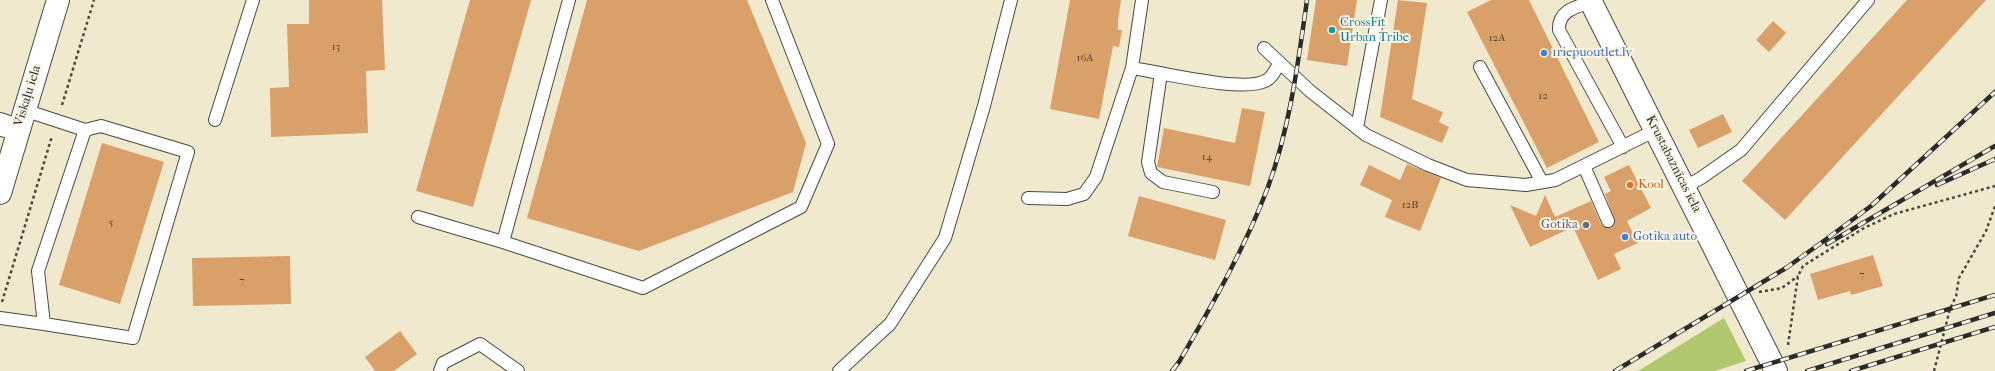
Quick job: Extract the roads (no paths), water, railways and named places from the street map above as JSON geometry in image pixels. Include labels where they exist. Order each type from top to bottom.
[{"type":"street","name":"Viskaļu iela","points":[[0,193],[14,121],[58,0]]},
{"type":"street","name":"Krustabaznīcas iela","points":[[1590,1],[1776,371]]},
{"type":"lane","points":[[215,120],[253,0]]},
{"type":"lane","points":[[503,242],[569,0]]},
{"type":"lane","points":[[418,217],[503,242],[643,288],[802,207],[828,144],[772,0]]},
{"type":"lane","points":[[838,371],[890,324],[946,238],[984,106],[1011,0]]},
{"type":"lane","points":[[1028,198],[1067,199],[1084,194],[1096,177],[1132,68],[1142,0]]},
{"type":"lane","points":[[1357,128],[1381,0]]},
{"type":"lane","points":[[1685,188],[1741,150],[1868,0]]},
{"type":"lane","points":[[1590,1],[1563,15],[1559,22],[1559,30],[1623,147]]},
{"type":"lane","points":[[1264,48],[1310,91],[1366,135],[1428,165],[1467,180],[1526,185],[1555,180],[1656,130]]},
{"type":"lane","points":[[1132,68],[1238,86],[1256,85],[1269,80],[1280,63]]},
{"type":"lane","points":[[1480,67],[1542,182]]},
{"type":"lane","points":[[1161,73],[1148,162],[1151,173],[1163,182],[1212,192]]},
{"type":"lane","points":[[0,318],[133,338],[188,152],[101,126],[85,130],[57,120],[14,121]]},
{"type":"lane","points":[[44,324],[38,271],[85,130]]},
{"type":"lane","points":[[1584,166],[1608,222]]},
{"type":"lane","points":[[440,371],[443,363],[480,344],[518,371]]},
{"type":"railway","points":[[1172,371],[1179,362],[1204,319],[1227,276],[1249,232],[1268,187],[1276,164],[1288,118],[1297,71],[1307,0]]},
{"type":"railway","points":[[1615,371],[1786,268],[1821,243],[1871,206],[1995,92]]},
{"type":"railway","points":[[1827,244],[1995,146]]},
{"type":"railway","points":[[1937,185],[1995,159]]},
{"type":"railway","points":[[1746,371],[1995,295]]},
{"type":"railway","points":[[1807,371],[1995,313]]},
{"type":"railway","points":[[1851,371],[1995,327]]},
{"type":"place","name":"CrossFit Urban Tribe","points":[[1332,30]]},
{"type":"place","name":"1riepuoutlet.lv","points":[[1544,53]]},
{"type":"place","name":"Kool","points":[[1630,185]]},
{"type":"place","name":"Gotika","points":[[1586,225]]},
{"type":"place","name":"Gotika auto","points":[[1625,237]]}]
